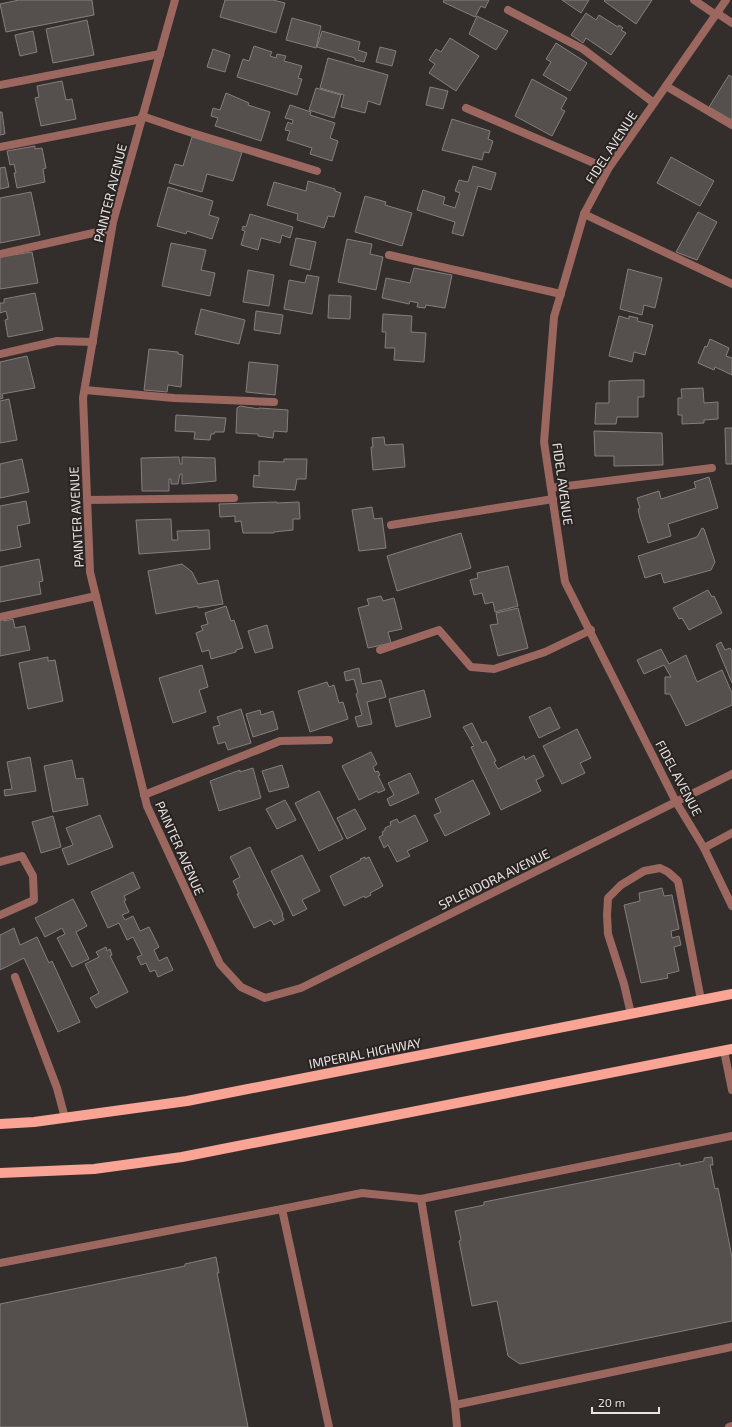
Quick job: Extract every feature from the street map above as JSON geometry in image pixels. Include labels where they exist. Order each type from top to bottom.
[{"type":"main road","name":"IMPERIAL HIGHWAY","points":[[0,1124],[65,1118],[187,1101],[732,994]]},
{"type":"main road","points":[[0,1174],[94,1169],[182,1158],[728,1050]]},
{"type":"street","name":"PAINTER AVENUE","points":[[176,0],[111,229],[84,390],[83,398],[90,572],[147,806],[220,964],[241,987],[265,998]]},
{"type":"street","points":[[694,0],[732,23]]},
{"type":"street","name":"FIDEL AVENUE","points":[[726,0],[608,169],[584,214],[554,317],[544,442],[565,582],[676,802],[704,848],[732,906]]},
{"type":"street","points":[[508,10],[583,48],[654,103]]},
{"type":"street","points":[[0,84],[160,54]]},
{"type":"street","points":[[666,86],[732,125]]},
{"type":"street","points":[[466,108],[608,169]]},
{"type":"street","points":[[0,147],[142,118],[317,171]]},
{"type":"street","points":[[584,214],[732,284]]},
{"type":"street","points":[[0,254],[111,229]]},
{"type":"street","points":[[389,255],[561,294]]},
{"type":"street","points":[[0,354],[57,341],[92,342]]},
{"type":"street","points":[[84,390],[174,398],[274,402]]},
{"type":"street","points":[[551,488],[712,468]]},
{"type":"street","points":[[87,500],[234,498]]},
{"type":"street","points":[[391,525],[553,499]]},
{"type":"street","points":[[0,617],[96,596]]},
{"type":"street","points":[[380,650],[439,630],[471,667],[494,669],[545,652],[590,630]]},
{"type":"street","points":[[144,795],[280,741],[329,740]]},
{"type":"street","name":"SPLENDORA AVENUE","points":[[265,998],[301,988],[732,774]]},
{"type":"street","points":[[704,848],[732,832]]},
{"type":"street","points":[[0,862],[22,856],[33,876],[34,900],[0,915]]},
{"type":"street","points":[[631,1014],[624,984],[608,934],[608,898],[621,885],[644,870],[660,868],[668,872],[678,881],[702,1000]]},
{"type":"street","points":[[15,976],[57,1088],[65,1118]]},
{"type":"street","points":[[728,1050],[732,1090]]},
{"type":"street","points":[[0,1263],[362,1193],[421,1199],[732,1136]]},
{"type":"street","points":[[421,1199],[455,1405],[457,1427]]},
{"type":"street","points":[[282,1209],[329,1427]]},
{"type":"street","points":[[455,1405],[732,1347]]},
{"type":"building","points":[[19,0],[92,0],[94,15],[6,32],[0,4]]},
{"type":"building","points":[[225,0],[273,0],[285,3],[276,33],[220,17]]},
{"type":"building","points":[[444,0],[489,0],[485,8],[481,6],[475,17],[443,2]]},
{"type":"building","points":[[562,0],[589,0],[581,13]]},
{"type":"building","points":[[652,0],[636,24],[604,1]]},
{"type":"building","points":[[586,13],[596,20],[599,15],[618,27],[619,25],[623,28],[621,30],[626,33],[611,55],[586,38],[583,43],[571,35]]},
{"type":"building","points":[[477,16],[508,31],[496,50],[469,34]]},
{"type":"building","points":[[292,18],[321,26],[316,48],[286,40]]},
{"type":"building","points":[[87,20],[94,55],[53,63],[46,29]]},
{"type":"building","points":[[33,31],[37,52],[20,56],[15,35]]},
{"type":"building","points":[[322,31],[360,42],[358,50],[367,53],[364,62],[317,47]]},
{"type":"building","points":[[450,38],[479,56],[456,91],[429,73],[435,64],[429,60],[436,49],[441,52]]},
{"type":"building","points":[[556,43],[587,63],[570,91],[543,75],[551,62],[546,59]]},
{"type":"building","points":[[254,46],[272,52],[270,56],[276,58],[277,54],[286,56],[284,61],[302,66],[298,78],[302,79],[297,95],[237,77],[243,59],[249,61]]},
{"type":"building","points":[[380,47],[396,51],[392,66],[376,62]]},
{"type":"building","points":[[213,49],[230,55],[225,72],[207,67]]},
{"type":"building","points":[[328,58],[388,75],[380,105],[368,101],[365,113],[341,107],[344,95],[320,88]]},
{"type":"building","points":[[729,75],[732,77],[732,120],[709,107]]},
{"type":"building","points":[[532,79],[567,98],[561,109],[565,111],[552,136],[515,116]]},
{"type":"building","points":[[62,81],[66,100],[72,99],[76,119],[41,126],[35,98],[39,97],[37,86]]},
{"type":"building","points":[[430,87],[448,91],[443,109],[426,105]]},
{"type":"building","points":[[316,88],[341,95],[334,118],[309,110]]},
{"type":"building","points":[[226,93],[249,103],[248,105],[270,112],[261,141],[215,126],[218,118],[211,116],[213,108],[220,110]]},
{"type":"building","points":[[290,105],[311,112],[310,115],[335,123],[330,138],[338,141],[332,161],[310,154],[312,148],[287,140],[290,131],[285,130],[288,122],[292,124],[293,120],[285,118]]},
{"type":"building","points":[[0,112],[2,112],[5,134],[0,135]]},
{"type":"building","points":[[452,119],[490,131],[488,139],[493,141],[489,153],[484,152],[482,160],[442,150]]},
{"type":"building","points":[[192,137],[242,152],[233,181],[207,174],[202,192],[169,183],[175,164],[183,166]]},
{"type":"building","points":[[35,146],[35,149],[42,148],[46,168],[43,169],[45,182],[17,188],[14,164],[10,165],[7,151]]},
{"type":"building","points":[[671,157],[714,181],[700,206],[657,183]]},
{"type":"building","points":[[473,166],[496,173],[491,190],[478,186],[463,236],[452,233],[455,222],[417,210],[423,190],[445,197],[443,204],[455,208],[460,193],[455,191],[459,180],[468,182]]},
{"type":"building","points":[[5,167],[9,187],[0,189],[0,168]]},
{"type":"building","points":[[308,181],[335,189],[335,191],[341,193],[334,217],[328,216],[324,228],[297,220],[298,214],[267,205],[274,182],[306,191]]},
{"type":"building","points":[[168,187],[213,201],[209,215],[219,218],[212,239],[187,231],[186,234],[157,226]]},
{"type":"building","points":[[31,192],[40,235],[0,243],[0,198]]},
{"type":"building","points":[[365,196],[386,202],[385,205],[412,213],[402,246],[355,232]]},
{"type":"building","points":[[698,212],[717,222],[697,260],[676,252]]},
{"type":"building","points":[[250,214],[293,227],[290,238],[282,235],[280,243],[261,238],[258,250],[241,245],[245,231],[242,230],[243,226],[246,227]]},
{"type":"building","points":[[296,238],[316,242],[310,270],[290,265]]},
{"type":"building","points":[[347,239],[372,244],[370,254],[383,257],[376,290],[338,282]]},
{"type":"building","points":[[171,243],[206,250],[201,270],[215,273],[210,296],[162,286]]},
{"type":"building","points":[[32,252],[38,283],[0,289],[0,257]]},
{"type":"building","points":[[414,268],[452,275],[445,308],[426,305],[425,308],[417,307],[418,303],[410,301],[409,304],[382,298],[386,278],[410,283]]},
{"type":"building","points":[[628,269],[662,278],[655,308],[644,305],[642,315],[620,309]]},
{"type":"building","points":[[248,270],[274,275],[269,306],[243,302]]},
{"type":"building","points":[[307,275],[319,277],[312,314],[284,309],[289,280],[305,283]]},
{"type":"building","points":[[35,293],[43,330],[8,337],[5,320],[8,319],[6,311],[0,313],[0,303],[4,303],[4,299]]},
{"type":"building","points":[[329,295],[351,296],[350,319],[328,318]]},
{"type":"building","points":[[201,309],[245,320],[239,344],[195,334]]},
{"type":"building","points":[[256,311],[283,315],[280,334],[254,330]]},
{"type":"building","points":[[383,314],[412,316],[411,332],[426,333],[424,362],[394,360],[395,348],[385,348],[386,332],[382,332]]},
{"type":"building","points":[[619,316],[629,319],[629,316],[638,318],[637,321],[653,325],[645,355],[634,352],[632,362],[609,356]]},
{"type":"building","points":[[710,339],[729,348],[726,356],[732,358],[732,375],[715,367],[714,370],[698,363],[705,346],[707,347]]},
{"type":"building","points":[[149,349],[178,352],[178,354],[183,355],[181,387],[168,385],[167,392],[144,390]]},
{"type":"building","points":[[27,356],[35,388],[2,394],[3,398],[0,399],[0,362]]},
{"type":"building","points":[[249,362],[278,365],[275,395],[246,392]]},
{"type":"building","points":[[644,380],[644,397],[638,397],[638,417],[617,417],[616,424],[595,424],[596,403],[609,403],[609,381]]},
{"type":"building","points":[[703,388],[704,403],[718,402],[718,419],[704,420],[704,423],[682,424],[682,415],[678,415],[678,398],[682,398],[681,389]]},
{"type":"building","points":[[9,399],[17,440],[0,443],[0,401]]},
{"type":"building","points":[[240,406],[259,409],[288,410],[287,432],[274,431],[273,438],[258,436],[258,434],[236,433],[237,408]]},
{"type":"building","points":[[176,415],[226,418],[224,432],[215,432],[214,434],[211,434],[210,440],[194,439],[195,432],[175,431]]},
{"type":"building","points":[[725,428],[732,428],[732,464],[726,464]]},
{"type":"building","points":[[594,431],[662,433],[663,465],[614,466],[614,456],[595,456]]},
{"type":"building","points":[[384,437],[385,445],[403,444],[405,467],[373,470],[371,447],[373,447],[372,438]]},
{"type":"building","points":[[179,457],[180,464],[182,464],[182,457],[215,458],[216,481],[182,484],[182,474],[180,474],[178,484],[171,484],[171,479],[169,479],[169,491],[142,491],[141,458]]},
{"type":"building","points":[[22,459],[29,492],[0,498],[0,464]]},
{"type":"building","points":[[284,459],[307,459],[306,479],[297,479],[295,490],[253,487],[254,475],[259,476],[259,461],[284,462]]},
{"type":"building","points":[[709,477],[718,508],[668,524],[671,536],[648,543],[640,518],[638,509],[640,508],[637,498],[659,491],[661,499],[696,488],[694,482]]},
{"type":"building","points":[[26,501],[30,523],[17,526],[21,547],[0,551],[0,506]]},
{"type":"building","points":[[299,502],[300,519],[293,519],[293,530],[274,533],[243,533],[241,521],[235,522],[235,516],[220,517],[219,504]]},
{"type":"building","points":[[372,507],[374,519],[382,518],[386,548],[359,551],[352,510]]},
{"type":"building","points":[[171,519],[172,540],[178,540],[177,531],[209,530],[210,549],[139,554],[136,520]]},
{"type":"building","points":[[702,528],[704,529],[715,562],[711,570],[664,583],[661,573],[645,578],[638,556],[697,537]]},
{"type":"building","points":[[461,533],[471,568],[397,591],[387,556]]},
{"type":"building","points":[[39,559],[43,581],[39,582],[41,594],[0,602],[0,567]]},
{"type":"building","points":[[182,564],[192,572],[198,584],[218,580],[223,604],[198,608],[198,606],[156,614],[148,571]]},
{"type":"building","points":[[508,566],[518,606],[495,612],[493,602],[485,604],[482,593],[474,595],[470,580],[478,578],[477,573]]},
{"type":"building","points":[[708,590],[712,597],[714,596],[722,613],[689,630],[682,618],[679,619],[673,608]]},
{"type":"building","points":[[381,596],[383,601],[394,598],[402,629],[388,632],[391,643],[368,648],[358,608],[369,605],[367,599]]},
{"type":"building","points":[[226,606],[231,621],[234,620],[243,648],[236,650],[236,652],[211,659],[209,650],[202,652],[196,633],[203,630],[201,626],[208,624],[205,613]]},
{"type":"building","points":[[518,608],[528,648],[498,656],[490,625],[498,624],[496,613]]},
{"type":"building","points":[[3,618],[4,621],[13,619],[15,628],[25,626],[30,650],[0,656],[0,619]]},
{"type":"building","points":[[267,625],[273,648],[255,653],[248,631]]},
{"type":"building","points":[[721,642],[725,650],[730,648],[732,651],[732,683],[716,645]]},
{"type":"building","points":[[661,649],[669,664],[686,655],[697,682],[722,670],[732,693],[732,705],[686,726],[670,694],[665,694],[665,677],[671,677],[664,665],[644,674],[637,660]]},
{"type":"building","points":[[48,657],[48,661],[55,660],[63,701],[28,709],[19,663]]},
{"type":"building","points":[[202,665],[208,687],[199,690],[206,712],[173,723],[159,678]]},
{"type":"building","points":[[359,668],[362,684],[381,680],[386,697],[367,702],[372,724],[358,727],[355,717],[362,715],[356,694],[358,693],[354,679],[346,681],[344,672]]},
{"type":"building","points":[[327,682],[329,687],[334,685],[339,703],[343,702],[348,719],[310,732],[298,691]]},
{"type":"building","points":[[424,690],[431,717],[396,727],[389,699]]},
{"type":"building","points":[[550,707],[560,728],[539,738],[529,717]]},
{"type":"building","points":[[241,709],[251,743],[228,750],[225,742],[218,744],[213,727],[220,725],[217,717]]},
{"type":"building","points":[[260,710],[261,715],[273,711],[278,729],[253,737],[246,714]]},
{"type":"building","points":[[472,723],[482,743],[486,741],[496,761],[494,762],[498,769],[524,756],[525,760],[534,755],[544,776],[536,780],[541,791],[501,810],[471,747],[474,746],[463,727]]},
{"type":"building","points":[[577,729],[591,758],[580,763],[585,773],[562,784],[543,746]]},
{"type":"building","points":[[371,752],[377,764],[373,767],[375,772],[378,771],[380,775],[378,776],[385,790],[378,793],[377,791],[359,800],[342,766]]},
{"type":"building","points":[[30,757],[36,791],[5,796],[4,790],[12,789],[7,762]]},
{"type":"building","points":[[72,760],[76,779],[83,778],[88,805],[53,812],[44,766]]},
{"type":"building","points":[[282,765],[289,787],[269,792],[262,771]]},
{"type":"building","points":[[253,768],[261,798],[219,811],[210,781],[240,770],[240,772]]},
{"type":"building","points":[[410,773],[419,793],[390,806],[387,799],[394,795],[388,783]]},
{"type":"building","points":[[473,780],[490,814],[445,836],[434,815],[441,812],[435,799]]},
{"type":"building","points":[[319,791],[343,839],[319,851],[295,803]]},
{"type":"building","points":[[285,800],[296,820],[277,829],[266,809]]},
{"type":"building","points":[[355,809],[366,829],[347,839],[337,818]]},
{"type":"building","points":[[100,815],[113,847],[68,865],[62,849],[73,845],[66,828]]},
{"type":"building","points":[[415,815],[428,841],[407,851],[410,856],[397,862],[388,845],[384,848],[379,837],[383,835],[382,832],[385,828],[391,825],[390,822],[397,819],[399,823]]},
{"type":"building","points":[[53,816],[61,847],[41,853],[32,822]]},
{"type":"building","points":[[250,847],[283,914],[284,920],[274,925],[271,920],[254,928],[237,894],[239,894],[233,881],[240,877],[230,857]]},
{"type":"building","points":[[302,855],[320,891],[302,900],[307,909],[293,916],[271,871]]},
{"type":"building","points":[[365,857],[365,859],[369,857],[383,886],[370,893],[371,895],[365,898],[364,896],[344,906],[330,876]]},
{"type":"building","points":[[133,872],[140,888],[124,896],[126,900],[124,901],[129,912],[122,915],[125,920],[133,916],[140,931],[149,927],[159,947],[154,950],[159,961],[167,957],[173,970],[158,977],[155,970],[150,972],[146,963],[141,965],[137,957],[142,955],[133,937],[127,940],[119,923],[108,928],[91,892]]},
{"type":"building","points":[[662,888],[664,896],[672,895],[679,929],[671,931],[672,938],[679,936],[681,945],[674,947],[679,971],[667,974],[668,978],[641,983],[624,905],[640,901],[639,893]]},
{"type":"building","points":[[73,899],[87,926],[76,932],[89,959],[72,967],[57,938],[65,934],[62,928],[45,937],[35,918]]},
{"type":"building","points":[[14,928],[20,945],[37,937],[49,963],[52,961],[80,1022],[58,1032],[24,958],[0,970],[0,935]]},
{"type":"building","points":[[106,947],[107,951],[110,949],[112,955],[110,956],[128,992],[96,1008],[90,998],[99,993],[85,964],[99,957],[96,952]]},
{"type":"building","points":[[712,1157],[713,1165],[710,1165],[715,1189],[718,1188],[732,1257],[732,1321],[520,1364],[508,1356],[497,1301],[472,1306],[459,1241],[461,1240],[455,1211],[484,1205],[484,1202],[680,1163],[680,1166],[704,1161],[704,1158]]},
{"type":"building","points":[[216,1257],[219,1273],[217,1273],[248,1427],[0,1427],[0,1304],[185,1266],[185,1264]]}]
